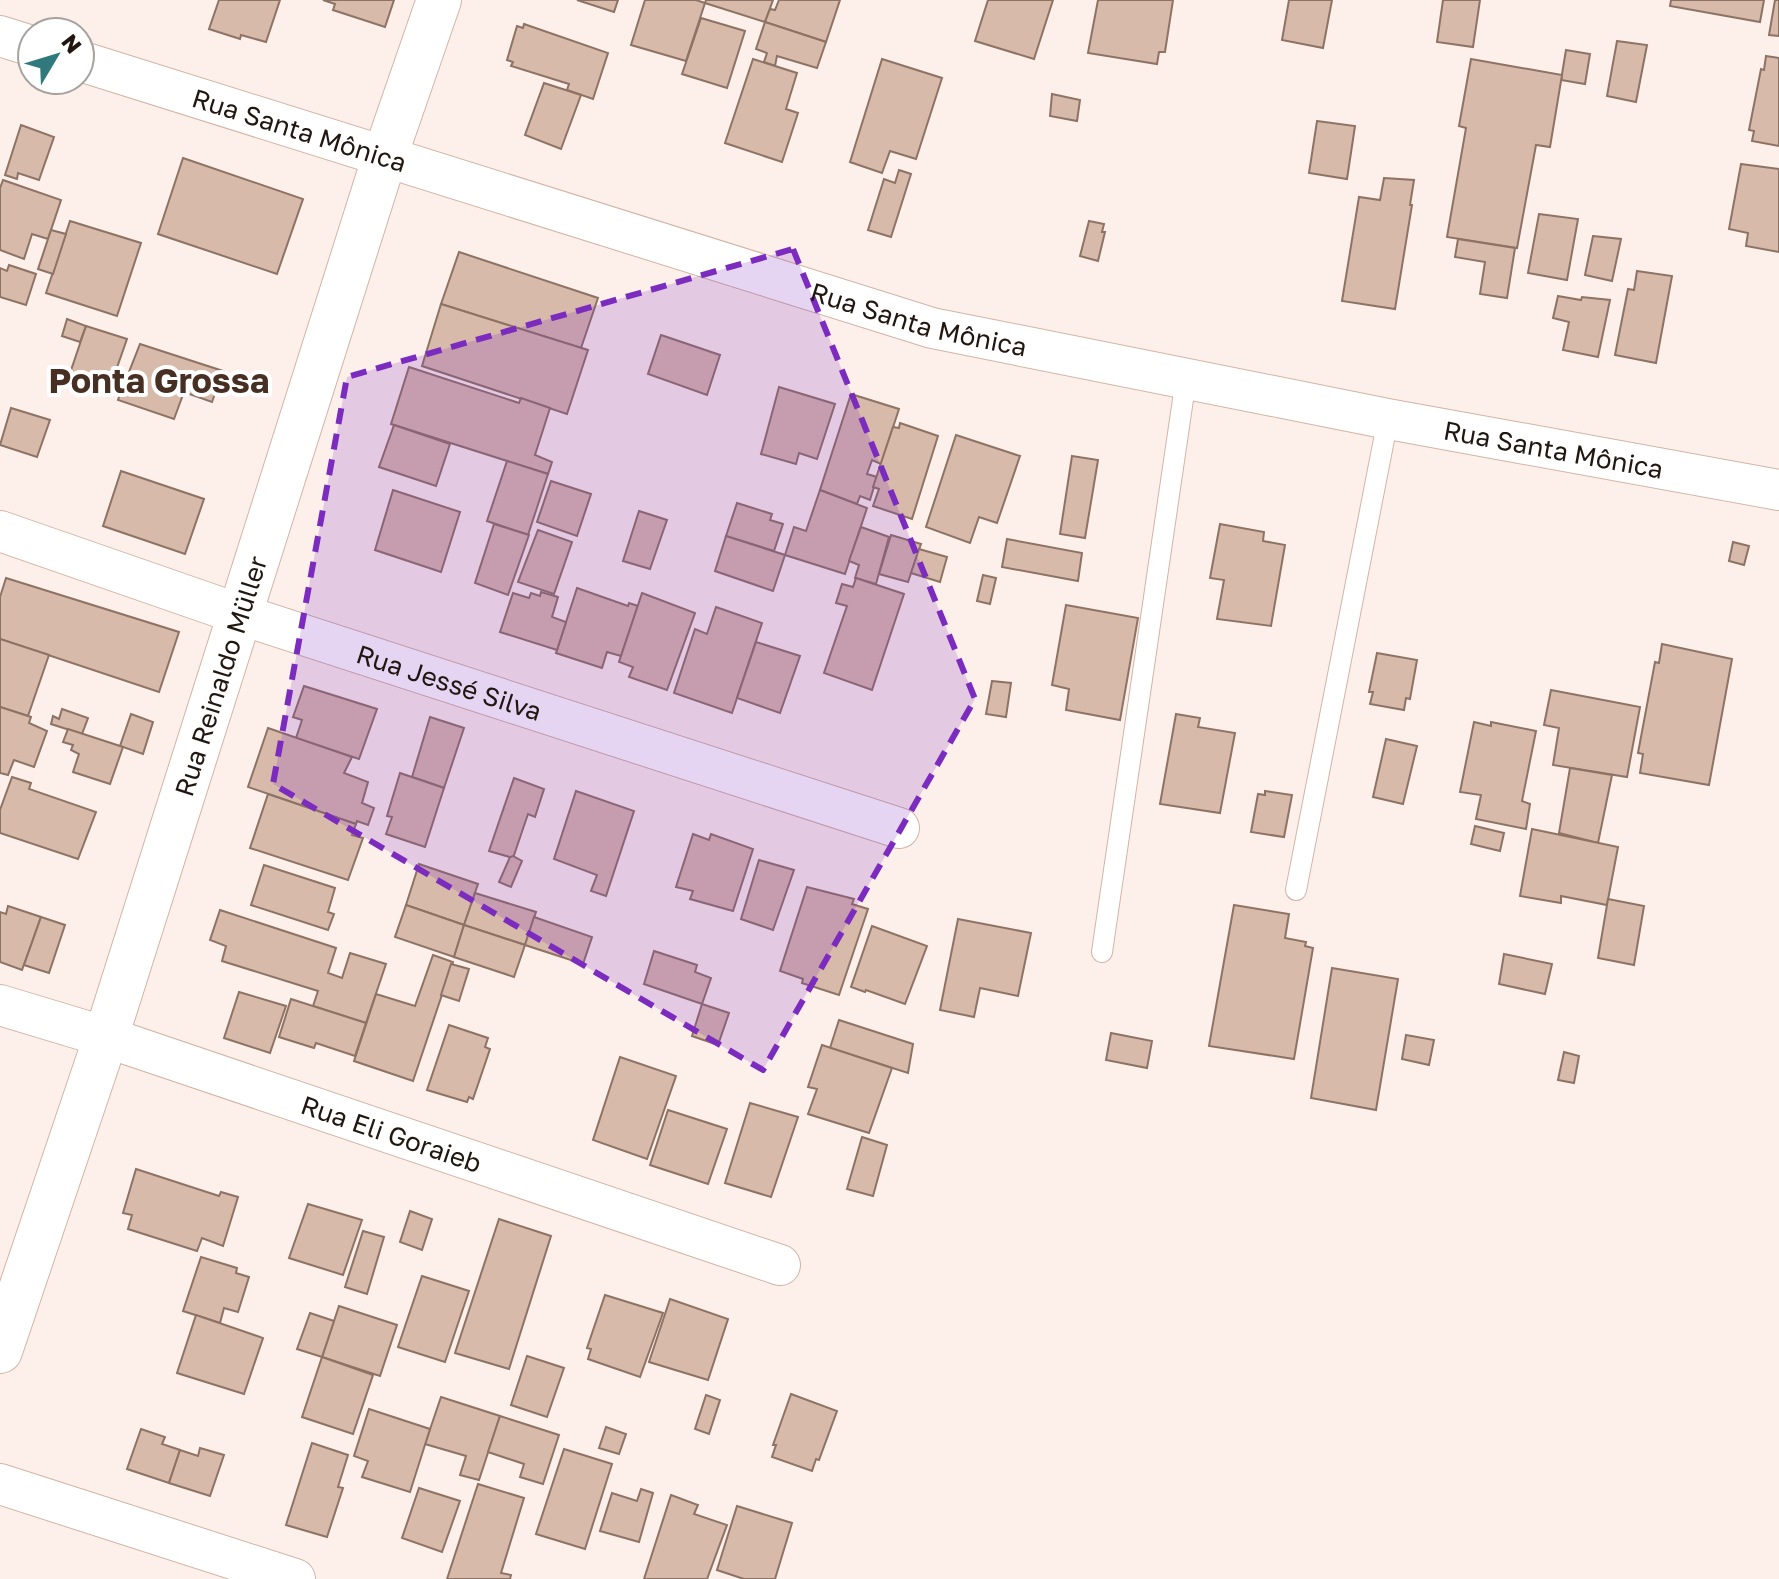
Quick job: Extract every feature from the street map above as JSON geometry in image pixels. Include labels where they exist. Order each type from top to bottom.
[{"type":"street","name":"Rua Reinaldo Müller","points":[[0,1351],[106,1037],[385,156],[439,0]]},
{"type":"street","name":"Rua Santa Mônica","points":[[96,66],[932,328],[1388,419],[1779,490]]},
{"type":"street","name":"Rua Jessé Silva","points":[[0,531],[239,614],[899,828]]},
{"type":"street","name":"Rua Eli Goraieb","points":[[0,1005],[106,1037],[780,1265]]},
{"type":"street","points":[[0,1484],[295,1579]]},
{"type":"lane","points":[[1102,952],[1186,379]]},
{"type":"lane","points":[[1296,890],[1388,419]]},
{"type":"highlighted area","points":[[793,249],[975,699],[763,1070],[273,784],[347,377]]},
{"type":"building","points":[[219,0],[280,0],[266,42],[241,35],[240,39],[209,29]]},
{"type":"building","points":[[323,0],[394,0],[385,27],[333,10],[335,4]]},
{"type":"building","points":[[577,0],[618,0],[614,12]]},
{"type":"building","points":[[645,0],[696,0],[705,3],[686,61],[631,45]]},
{"type":"building","points":[[706,0],[773,0],[765,22],[705,3]]},
{"type":"building","points":[[779,0],[840,0],[826,42],[765,22],[770,9],[775,10]]},
{"type":"building","points":[[988,0],[1053,0],[1034,59],[975,41]]},
{"type":"building","points":[[1098,0],[1173,0],[1165,52],[1159,52],[1157,64],[1088,53]]},
{"type":"building","points":[[1289,0],[1332,0],[1323,48],[1282,40]]},
{"type":"building","points":[[1443,0],[1480,0],[1473,47],[1437,42]]},
{"type":"building","points":[[1671,0],[1764,0],[1760,22],[1670,6]]},
{"type":"building","points":[[1775,0],[1779,0],[1779,36],[1769,35]]},
{"type":"building","points":[[701,18],[745,31],[727,88],[682,74]]},
{"type":"building","points":[[765,22],[826,42],[817,68],[777,56],[775,66],[764,62],[767,53],[756,49]]},
{"type":"building","points":[[524,24],[608,53],[593,99],[567,90],[569,84],[511,66],[513,62],[507,60],[517,26],[523,28]]},
{"type":"building","points":[[1617,41],[1647,45],[1636,102],[1607,96]]},
{"type":"building","points":[[1566,50],[1590,54],[1585,84],[1561,80]]},
{"type":"building","points":[[1766,56],[1779,58],[1779,146],[1752,141],[1754,131],[1749,130]]},
{"type":"building","points":[[753,59],[797,73],[786,109],[798,113],[782,162],[725,143]]},
{"type":"building","points":[[882,59],[942,78],[916,159],[890,151],[882,173],[850,162]]},
{"type":"building","points":[[1471,59],[1562,75],[1550,147],[1536,145],[1517,248],[1447,237],[1466,128],[1459,126]]},
{"type":"building","points":[[544,83],[581,95],[561,149],[525,135]]},
{"type":"building","points":[[1052,94],[1080,100],[1077,121],[1050,116]]},
{"type":"building","points":[[1317,121],[1355,126],[1347,179],[1309,173]]},
{"type":"building","points":[[21,125],[54,137],[39,180],[18,173],[17,179],[5,175]]},
{"type":"building","points":[[183,158],[303,199],[277,274],[158,234]]},
{"type":"building","points":[[1741,164],[1779,169],[1779,252],[1746,246],[1748,233],[1729,229]]},
{"type":"building","points":[[899,170],[911,174],[891,237],[868,230],[884,179],[895,183]]},
{"type":"building","points":[[1384,178],[1414,180],[1395,309],[1342,301],[1359,197],[1380,200]]},
{"type":"building","points":[[3,180],[61,200],[48,239],[32,234],[24,259],[0,250],[0,188]]},
{"type":"building","points":[[1539,214],[1578,219],[1567,280],[1528,273]]},
{"type":"building","points":[[70,221],[141,243],[117,316],[46,293]]},
{"type":"building","points":[[1089,221],[1104,224],[1098,261],[1080,256]]},
{"type":"building","points":[[51,230],[66,234],[53,274],[38,269]]},
{"type":"building","points":[[1593,236],[1621,239],[1612,281],[1585,275]]},
{"type":"building","points":[[1458,239],[1515,248],[1507,298],[1480,294],[1485,262],[1455,257]]},
{"type":"building","points":[[459,252],[598,298],[581,348],[441,304]]},
{"type":"building","points":[[9,265],[36,274],[26,305],[0,297],[0,268],[7,271]]},
{"type":"building","points":[[1637,271],[1672,276],[1656,363],[1615,355],[1628,289],[1634,290]]},
{"type":"building","points":[[1558,296],[1610,300],[1598,357],[1563,350],[1569,322],[1553,318]]},
{"type":"building","points":[[441,304],[588,350],[567,414],[422,366]]},
{"type":"building","points":[[67,319],[86,326],[80,342],[62,336]]},
{"type":"building","points":[[86,326],[127,339],[107,396],[67,382]]},
{"type":"building","points":[[661,335],[720,355],[707,395],[648,374]]},
{"type":"building","points":[[140,344],[223,371],[212,402],[184,392],[174,419],[118,400]]},
{"type":"building","points":[[409,367],[519,403],[521,398],[550,408],[535,455],[552,462],[548,474],[391,424]]},
{"type":"building","points":[[779,387],[835,404],[817,459],[799,453],[796,464],[761,454]]},
{"type":"building","points":[[851,394],[899,409],[881,464],[872,460],[867,474],[877,477],[870,500],[860,496],[857,504],[820,490]]},
{"type":"building","points":[[11,408],[50,420],[37,457],[0,445]]},
{"type":"building","points":[[900,423],[938,436],[912,519],[873,506],[879,489],[873,487],[893,427],[899,428]]},
{"type":"building","points":[[394,425],[450,444],[436,486],[379,467]]},
{"type":"building","points":[[956,435],[1020,456],[997,523],[979,517],[970,543],[926,527]]},
{"type":"building","points":[[1072,456],[1098,460],[1085,538],[1060,534]]},
{"type":"building","points":[[507,461],[548,474],[528,535],[487,521]]},
{"type":"building","points":[[121,471],[204,499],[185,554],[103,526]]},
{"type":"building","points":[[551,481],[591,494],[577,536],[537,522]]},
{"type":"building","points":[[393,490],[460,512],[441,572],[375,550]]},
{"type":"building","points":[[820,490],[867,508],[845,574],[785,555],[794,527],[806,531]]},
{"type":"building","points":[[737,503],[772,514],[770,520],[783,524],[774,551],[726,536]]},
{"type":"building","points":[[639,511],[667,520],[650,569],[623,561]]},
{"type":"building","points":[[494,524],[529,535],[508,595],[475,583]]},
{"type":"building","points":[[1220,524],[1264,532],[1263,541],[1285,545],[1271,626],[1217,619],[1224,580],[1210,578]]},
{"type":"building","points":[[861,527],[889,537],[876,584],[855,578],[859,565],[849,561]]},
{"type":"building","points":[[538,530],[572,542],[554,594],[518,582]]},
{"type":"building","points":[[891,535],[921,544],[908,582],[879,574]]},
{"type":"building","points":[[726,536],[785,555],[773,591],[715,571]]},
{"type":"building","points":[[1007,539],[1082,553],[1078,581],[1002,567]]},
{"type":"building","points":[[1733,542],[1749,546],[1744,565],[1729,561]]},
{"type":"building","points":[[919,549],[947,557],[940,582],[911,573]]},
{"type":"building","points":[[983,575],[996,578],[990,604],[977,601]]},
{"type":"building","points":[[6,578],[179,632],[159,692],[0,639],[0,597]]},
{"type":"building","points":[[856,578],[904,594],[872,690],[824,673],[847,606],[836,603],[842,584],[853,587]]},
{"type":"building","points":[[577,588],[628,606],[629,603],[638,606],[621,656],[607,652],[602,668],[556,653]]},
{"type":"building","points":[[541,592],[558,597],[552,617],[566,622],[557,650],[500,632],[513,593],[529,598],[531,593],[540,596]]},
{"type":"building","points":[[642,593],[695,613],[667,690],[629,677],[633,667],[619,662]]},
{"type":"building","points":[[1066,605],[1138,618],[1120,720],[1066,710],[1069,689],[1052,685]]},
{"type":"building","points":[[716,607],[762,623],[732,713],[674,693],[695,629],[707,634]]},
{"type":"building","points":[[0,639],[49,655],[28,716],[0,707]]},
{"type":"building","points":[[756,642],[800,656],[780,713],[737,698]]},
{"type":"building","points":[[1662,644],[1732,659],[1709,785],[1640,773],[1643,754],[1638,753],[1655,662],[1659,663]]},
{"type":"building","points":[[1377,653],[1417,660],[1410,699],[1406,698],[1404,710],[1370,704],[1373,692],[1369,692]]},
{"type":"building","points":[[992,681],[1011,683],[1006,717],[986,714]]},
{"type":"building","points":[[304,686],[377,709],[359,759],[296,738],[302,720],[293,717]]},
{"type":"building","points":[[1551,690],[1640,707],[1627,777],[1553,765],[1559,728],[1544,725]]},
{"type":"building","points":[[0,707],[31,717],[29,723],[47,731],[34,767],[14,760],[8,775],[0,773]]},
{"type":"building","points":[[62,709],[88,718],[82,734],[51,724],[53,716],[59,719]]},
{"type":"building","points":[[131,714],[153,722],[143,754],[120,746]]},
{"type":"building","points":[[1176,714],[1200,718],[1198,727],[1235,733],[1220,813],[1160,804]]},
{"type":"building","points":[[430,717],[464,728],[444,788],[412,777]]},
{"type":"building","points":[[1474,722],[1491,726],[1491,722],[1536,731],[1522,801],[1530,804],[1526,829],[1476,819],[1481,795],[1460,792]]},
{"type":"building","points":[[268,728],[352,757],[344,773],[368,782],[362,803],[374,808],[368,825],[357,821],[356,824],[248,787]]},
{"type":"building","points":[[68,729],[123,747],[110,784],[73,772],[79,754],[71,750],[73,745],[63,742]]},
{"type":"building","points":[[1386,739],[1417,746],[1403,804],[1373,797]]},
{"type":"building","points":[[1570,768],[1612,775],[1598,843],[1559,833]]},
{"type":"building","points":[[400,773],[444,788],[425,847],[386,834],[392,817],[387,816]]},
{"type":"building","points":[[12,777],[31,783],[29,789],[96,812],[78,859],[0,833],[0,810]]},
{"type":"building","points":[[514,778],[544,789],[535,817],[528,814],[513,858],[489,851]]},
{"type":"building","points":[[576,791],[634,811],[606,896],[591,891],[597,875],[554,859]]},
{"type":"building","points":[[1265,791],[1292,795],[1284,837],[1251,832],[1258,794],[1265,795]]},
{"type":"building","points":[[268,794],[356,824],[352,835],[363,838],[348,880],[250,848]]},
{"type":"building","points":[[1475,826],[1504,833],[1500,851],[1471,844]]},
{"type":"building","points":[[1532,829],[1618,847],[1607,905],[1561,896],[1561,903],[1520,896]]},
{"type":"building","points":[[693,834],[709,840],[711,834],[753,849],[733,911],[690,899],[693,891],[676,887]]},
{"type":"building","points":[[513,856],[522,861],[511,887],[499,882]]},
{"type":"building","points":[[759,860],[794,870],[773,930],[741,919]]},
{"type":"building","points":[[419,864],[478,884],[464,925],[406,905]]},
{"type":"building","points":[[264,865],[335,888],[328,912],[334,914],[328,930],[251,905]]},
{"type":"building","points":[[807,887],[854,899],[852,904],[868,909],[839,995],[802,983],[803,979],[780,971]]},
{"type":"building","points":[[475,893],[536,912],[525,945],[464,925]]},
{"type":"building","points":[[1608,899],[1644,906],[1634,965],[1598,958]]},
{"type":"building","points":[[406,905],[464,925],[454,957],[395,937]]},
{"type":"building","points":[[1234,905],[1289,914],[1285,938],[1306,942],[1305,946],[1313,948],[1294,1059],[1209,1046]]},
{"type":"building","points":[[8,906],[41,917],[22,970],[0,962],[0,912],[6,914]]},
{"type":"building","points":[[220,910],[336,948],[328,973],[342,978],[350,953],[386,964],[366,1023],[313,1006],[318,991],[222,961],[226,946],[210,940]]},
{"type":"building","points":[[41,917],[65,925],[49,973],[24,965]]},
{"type":"building","points":[[534,917],[592,937],[583,964],[525,945]]},
{"type":"building","points":[[958,919],[1031,933],[1018,996],[980,988],[974,1017],[940,1010]]},
{"type":"building","points":[[464,925],[525,945],[514,977],[454,957]]},
{"type":"building","points":[[872,926],[927,946],[905,1004],[851,987]]},
{"type":"building","points":[[654,951],[697,965],[695,972],[711,978],[702,1004],[644,984]]},
{"type":"building","points":[[1504,954],[1552,964],[1545,994],[1499,984]]},
{"type":"building","points":[[433,955],[453,962],[413,1081],[354,1061],[376,994],[415,1006]]},
{"type":"building","points":[[451,964],[469,969],[459,1001],[441,995]]},
{"type":"building","points":[[1332,968],[1398,979],[1376,1110],[1311,1098]]},
{"type":"building","points":[[239,992],[286,1006],[270,1053],[224,1038]]},
{"type":"building","points":[[291,999],[366,1023],[355,1056],[316,1043],[314,1048],[279,1037]]},
{"type":"building","points":[[702,1004],[729,1013],[718,1045],[692,1036]]},
{"type":"building","points":[[839,1020],[913,1044],[908,1073],[830,1048]]},
{"type":"building","points":[[449,1025],[488,1038],[485,1047],[490,1049],[473,1099],[469,1097],[467,1102],[427,1090]]},
{"type":"building","points":[[1111,1033],[1152,1041],[1147,1068],[1106,1060]]},
{"type":"building","points":[[1406,1035],[1434,1040],[1429,1065],[1402,1059]]},
{"type":"building","points":[[822,1045],[892,1068],[869,1133],[808,1114],[817,1089],[808,1087]]},
{"type":"building","points":[[1564,1052],[1579,1056],[1574,1083],[1558,1080]]},
{"type":"building","points":[[620,1057],[676,1076],[647,1159],[593,1140]]},
{"type":"building","points":[[750,1103],[798,1117],[771,1197],[725,1183]]},
{"type":"building","points":[[668,1110],[727,1129],[708,1184],[650,1165]]},
{"type":"building","points":[[862,1137],[887,1145],[873,1196],[847,1189]]},
{"type":"building","points":[[136,1169],[219,1196],[221,1192],[238,1197],[223,1246],[202,1238],[197,1251],[128,1229],[132,1215],[123,1213]]},
{"type":"building","points":[[308,1204],[362,1220],[343,1275],[289,1258]]},
{"type":"building","points":[[410,1211],[432,1219],[422,1250],[400,1242]]},
{"type":"building","points":[[499,1219],[551,1236],[509,1369],[455,1353]]},
{"type":"building","points":[[363,1231],[384,1237],[367,1294],[345,1287]]},
{"type":"building","points":[[201,1257],[237,1268],[236,1273],[249,1277],[238,1312],[224,1308],[220,1323],[183,1311]]},
{"type":"building","points":[[422,1276],[469,1291],[445,1362],[398,1347]]},
{"type":"building","points":[[605,1295],[663,1313],[640,1377],[588,1359],[591,1349],[587,1348]]},
{"type":"building","points":[[670,1299],[728,1319],[708,1380],[649,1362]]},
{"type":"building","points":[[339,1306],[397,1325],[380,1376],[322,1357]]},
{"type":"building","points":[[310,1313],[334,1321],[322,1357],[297,1349]]},
{"type":"building","points":[[196,1315],[263,1338],[244,1394],[177,1373]]},
{"type":"building","points":[[527,1356],[564,1368],[547,1417],[511,1405]]},
{"type":"building","points":[[322,1357],[373,1375],[353,1434],[302,1417]]},
{"type":"building","points":[[791,1394],[837,1411],[812,1471],[772,1457],[776,1445],[773,1445]]},
{"type":"building","points":[[706,1395],[720,1400],[709,1434],[695,1429]]},
{"type":"building","points":[[441,1397],[500,1416],[479,1480],[460,1475],[466,1456],[425,1444]]},
{"type":"building","points":[[369,1409],[430,1429],[410,1492],[362,1477],[368,1461],[354,1456]]},
{"type":"building","points":[[500,1416],[559,1435],[543,1484],[520,1477],[524,1464],[488,1452]]},
{"type":"building","points":[[606,1427],[626,1434],[619,1454],[599,1448]]},
{"type":"building","points":[[141,1429],[165,1437],[162,1444],[180,1450],[169,1483],[127,1469]]},
{"type":"building","points":[[312,1443],[348,1455],[338,1487],[343,1488],[327,1537],[286,1525]]},
{"type":"building","points":[[200,1448],[224,1455],[210,1496],[169,1483],[180,1450],[198,1456]]},
{"type":"building","points":[[564,1449],[612,1464],[585,1549],[536,1534]]},
{"type":"building","points":[[478,1484],[524,1498],[501,1573],[511,1575],[510,1579],[447,1579]]},
{"type":"building","points":[[419,1488],[460,1501],[442,1552],[402,1538]]},
{"type":"building","points":[[641,1489],[653,1493],[639,1542],[600,1531],[612,1493],[637,1501]]},
{"type":"building","points":[[671,1495],[698,1505],[694,1514],[727,1525],[707,1579],[644,1579]]},
{"type":"building","points":[[737,1506],[792,1523],[775,1579],[744,1579],[717,1570]]},
{"type":"district","name":"Ponta Grossa","points":[[159,380]]}]
